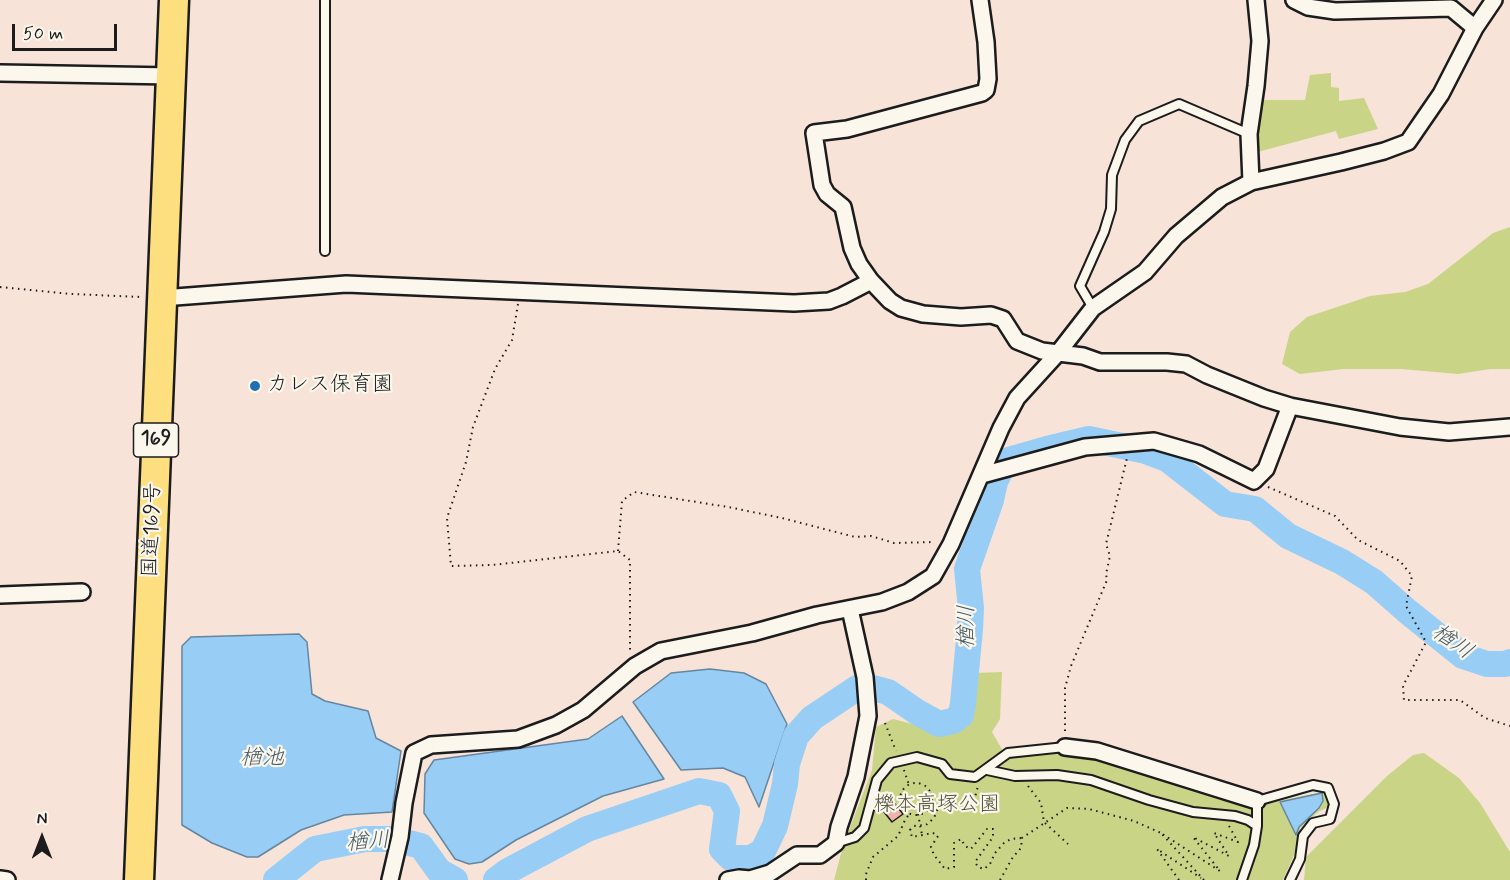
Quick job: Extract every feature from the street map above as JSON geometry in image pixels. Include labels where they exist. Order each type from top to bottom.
[{"type":"highway","name":"国道169号","points":[[139,880],[173,76],[174,0]]},
{"type":"street","points":[[980,0],[986,42],[988,79],[986,90],[982,93],[847,129],[814,132],[822,185],[827,194],[843,207],[858,264],[890,301],[901,308],[923,314],[962,317],[991,315],[1002,319],[1017,341],[1042,351],[1083,356],[1100,362],[1186,364],[1235,387],[1290,405],[1400,427],[1449,432],[1510,427]]},
{"type":"street","points":[[1251,182],[1249,134],[1259,53],[1256,0]]},
{"type":"street","points":[[1294,0],[1308,7],[1335,11],[1451,8],[1475,28]]},
{"type":"street","points":[[390,880],[400,837],[414,753],[431,745],[518,739],[556,725],[583,710],[635,666],[661,651],[752,633],[818,615],[882,602],[908,592],[933,576],[951,544],[1001,428],[1017,398],[1059,353],[1093,308],[1145,272],[1176,236],[1222,196],[1251,182],[1352,159],[1408,142],[1441,94],[1475,28],[1494,0]]},
{"type":"street","points":[[0,73],[173,76]]},
{"type":"street","points":[[162,298],[346,284],[794,303],[829,301],[842,297],[871,281]]},
{"type":"street","points":[[982,475],[1085,447],[1154,441],[1199,454],[1254,481],[1266,469],[1290,405]]},
{"type":"street","points":[[0,595],[82,592]]},
{"type":"street","points":[[728,880],[750,879],[770,873],[797,855],[820,855],[836,843],[838,826],[856,777],[867,716],[865,677],[850,609]]},
{"type":"street","points":[[1065,747],[1097,751],[1257,801]]},
{"type":"street","points":[[0,879],[7,880]]},
{"type":"lane","points":[[325,0],[325,250]]},
{"type":"lane","points":[[1093,308],[1080,286],[1104,232],[1111,209],[1112,175],[1125,140],[1139,121],[1179,104],[1249,134]]},
{"type":"lane","points":[[836,843],[855,837],[864,828],[877,780],[891,763],[917,757],[942,764],[950,774],[975,777],[1008,753],[1065,747]]},
{"type":"lane","points":[[987,770],[1015,776],[1057,775],[1090,780],[1149,800],[1193,812],[1230,815],[1248,820],[1257,826]]},
{"type":"lane","points":[[1242,880],[1254,845],[1257,801],[1312,785],[1328,788],[1334,804],[1330,819],[1313,823],[1303,836],[1300,859],[1290,880]]},
{"type":"path","points":[[0,287],[71,294],[162,298]]},
{"type":"path","points":[[520,292],[512,340],[495,369],[472,427],[466,462],[447,518],[451,566],[492,565],[618,551],[630,560],[629,647],[635,666]]},
{"type":"path","points":[[1065,747],[1065,688],[1071,666],[1107,580],[1110,556],[1106,544],[1128,457],[1128,443]]},
{"type":"path","points":[[1254,481],[1335,516],[1358,540],[1400,561],[1412,576],[1406,606],[1426,642],[1403,686],[1404,700],[1460,700],[1485,718],[1510,726]]},
{"type":"path","points":[[618,551],[622,501],[634,492],[728,507],[855,537],[871,536],[894,543],[929,541],[951,544]]},
{"type":"path","points":[[1015,776],[1030,788],[1041,803],[1044,822],[1068,844]]},
{"type":"path","points":[[932,796],[946,803],[964,803],[975,797],[979,783],[975,777]]},
{"type":"path","points":[[909,784],[923,784],[932,796],[931,804],[926,811],[918,814],[910,813],[901,803],[901,796],[909,784]]},
{"type":"path","points":[[946,803],[938,808],[934,818],[926,825],[914,826],[909,830],[912,837],[933,832],[938,836],[931,847],[934,855],[945,868],[954,867],[954,843],[961,839],[965,846],[971,849],[987,829],[993,829],[993,837],[975,862],[978,867],[984,869],[1004,843],[1011,839],[1022,838],[1067,808],[1089,809],[1134,821],[1161,832],[1220,871],[1192,837],[1229,856],[1214,833],[1238,842],[1227,824],[1230,815]]},
{"type":"path","points":[[866,880],[873,857],[898,836],[910,813]]},
{"type":"path","points":[[918,814],[922,836]]},
{"type":"path","points":[[1161,832],[1204,880]]},
{"type":"path","points":[[1000,880],[1013,857],[1022,848],[1022,838]]},
{"type":"path","points":[[1179,880],[1157,849],[1204,880]]},
{"type":"green space","points":[[1331,73],[1331,87],[1339,88],[1339,101],[1364,98],[1378,129],[1339,139],[1336,131],[1250,154],[1256,100],[1305,100],[1310,75]]},
{"type":"green space","points":[[1510,227],[1510,369],[1490,369],[1458,374],[1401,369],[1344,369],[1300,374],[1282,364],[1290,332],[1307,317],[1370,296],[1405,292],[1428,284],[1493,233]]},
{"type":"green space","name":"櫟本高塚公園","points":[[1002,672],[1000,719],[992,732],[1007,758],[1067,751],[1263,804],[1322,792],[1329,798],[1328,807],[1318,812],[1300,828],[1299,844],[1283,880],[834,880],[843,846],[872,770],[876,727],[893,719],[943,732],[973,714],[975,673]]},
{"type":"green space","points":[[1424,753],[1459,778],[1480,803],[1510,852],[1510,880],[1304,880],[1306,857],[1387,776],[1413,755]]},
{"type":"water","name":"楢池","points":[[299,634],[307,642],[312,694],[325,701],[368,711],[376,738],[401,751],[392,812],[344,815],[301,830],[258,857],[247,857],[212,843],[182,825],[182,646],[191,637]]},
{"type":"water","points":[[710,669],[744,673],[766,684],[787,724],[759,807],[745,777],[723,768],[681,770],[633,702],[671,673]]},
{"type":"water","points":[[622,716],[664,779],[603,796],[516,840],[482,862],[469,864],[455,859],[424,813],[425,774],[434,760],[588,739]]},
{"type":"water","points":[[1322,793],[1323,801],[1319,808],[1299,827],[1296,835],[1280,802]]},
{"type":"building","points":[[895,804],[903,814],[892,822],[884,812]]},
{"type":"waterway","name":"楢川","points":[[496,880],[508,871],[587,829],[699,791],[719,795],[727,811],[722,849],[731,858],[751,858],[763,851],[775,826],[785,784],[787,764],[796,736],[812,718],[857,688],[873,688],[888,692],[939,724],[953,721],[961,715],[970,629],[971,608],[967,569],[995,482],[1005,461],[1089,439],[1146,451],[1167,459],[1225,504],[1255,509],[1288,536],[1342,562],[1374,582],[1463,656],[1487,664],[1510,662]]},
{"type":"waterway","name":"楢川","points":[[276,880],[315,849],[365,839],[393,839],[421,846],[439,871],[455,880]]},
{"type":"place","name":"カレス保育園","points":[[255,386]]}]
